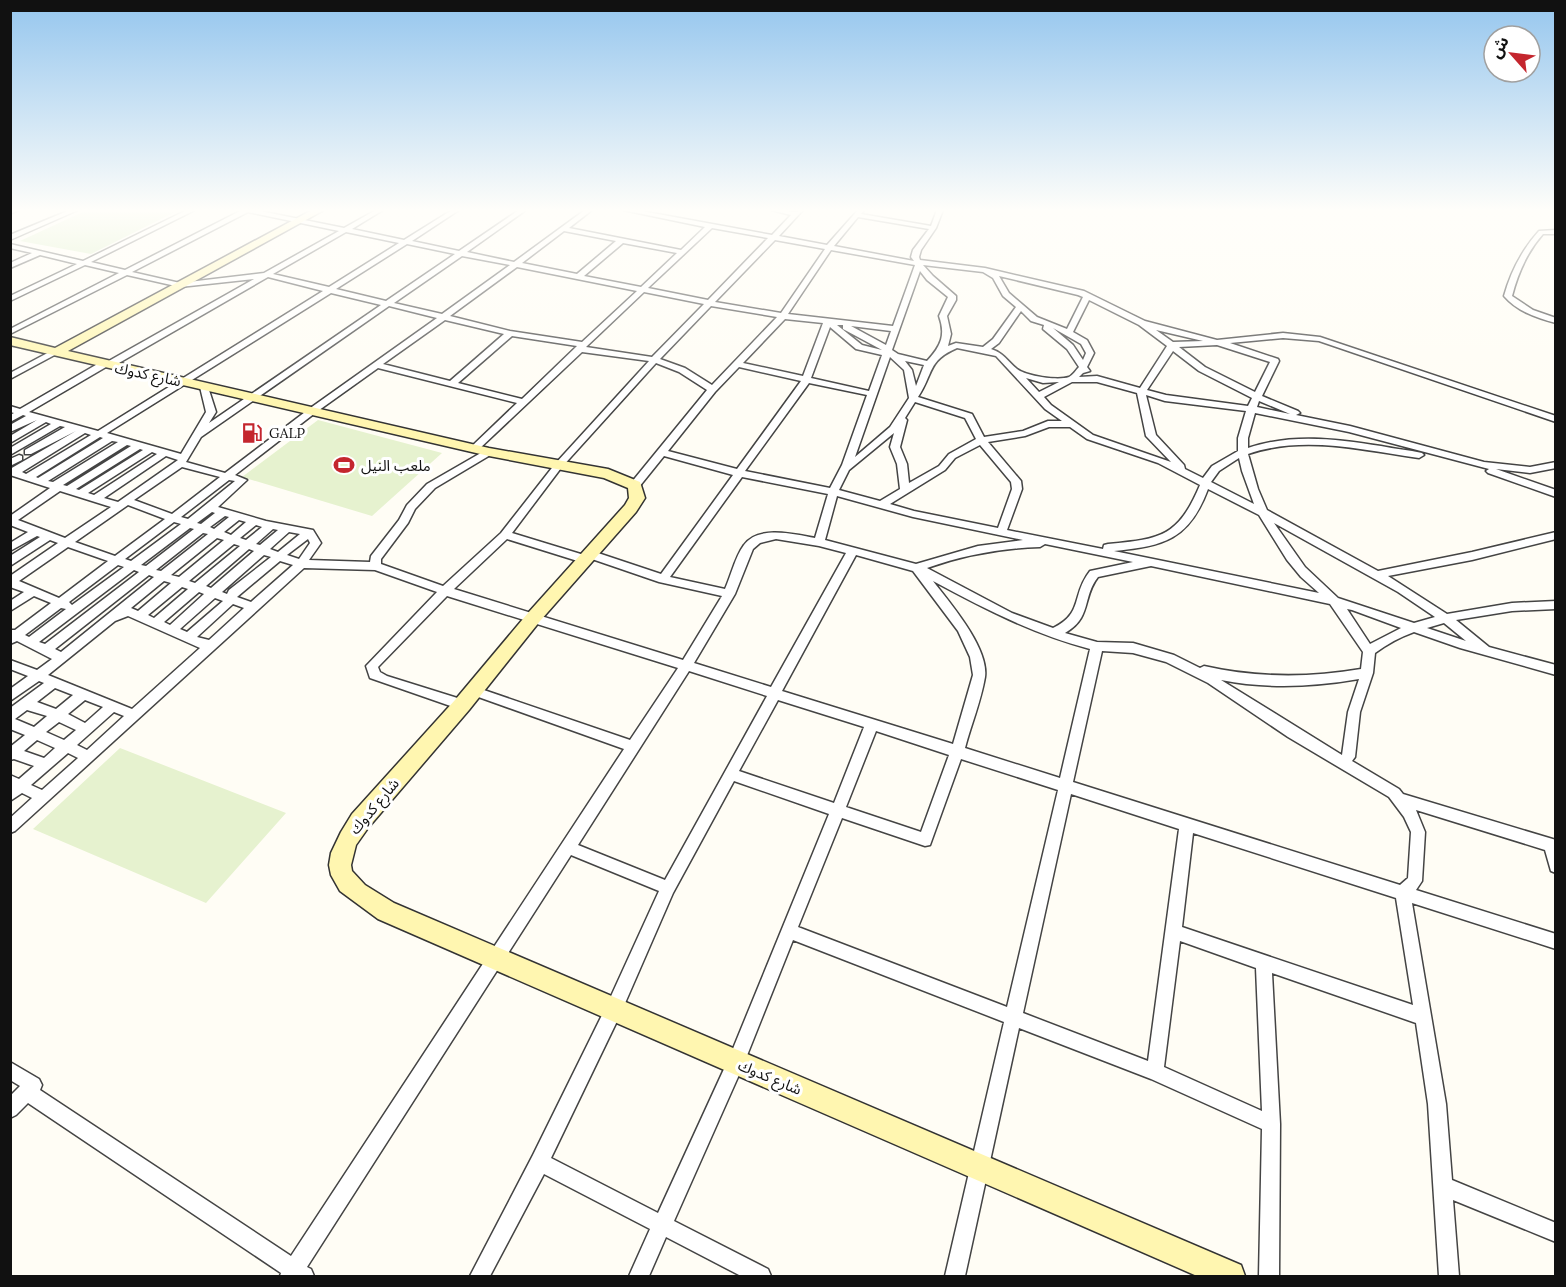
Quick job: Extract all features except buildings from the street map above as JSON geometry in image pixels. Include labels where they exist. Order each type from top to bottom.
[{"type":"street","points":[[10,299],[69,270]]},
{"type":"street","points":[[117,270],[180,285],[267,275],[510,333],[583,345],[579,349]]},
{"type":"street","points":[[10,332],[130,270]]},
{"type":"street","points":[[10,377],[208,270]]},
{"type":"street","points":[[10,419],[276,270]]},
{"type":"street","points":[[28,477],[105,436],[194,384],[362,270]]},
{"type":"street","points":[[196,436],[435,270]]},
{"type":"street","points":[[12,636],[62,603],[312,411],[508,270]]},
{"type":"street","points":[[539,270],[783,316],[896,328]]},
{"type":"street","points":[[577,278],[586,270]]},
{"type":"street","points":[[376,567],[375,559],[411,507],[432,486],[482,450],[524,402],[663,270]]},
{"type":"street","points":[[631,746],[468,698],[383,679],[374,675],[372,666],[445,591],[505,535],[558,466],[741,270]]},
{"type":"street","points":[[635,485],[712,390],[783,316],[814,270]]},
{"type":"street","points":[[819,542],[833,493],[846,468],[890,355],[896,328],[917,270]]},
{"type":"street","points":[[846,468],[892,429],[913,398],[929,364],[947,340],[948,327],[943,316],[952,296],[930,278],[924,270]]},
{"type":"street","points":[[985,270],[1088,296],[1142,323],[1202,369],[1257,397],[1321,424]]},
{"type":"street","points":[[985,270],[996,277],[1006,294],[1018,305],[1070,347],[1083,369],[1097,379],[1141,393],[1252,409],[1321,424],[1485,465],[1556,471]]},
{"type":"street","points":[[1517,270],[1508,296],[1515,304],[1528,311],[1556,321]]},
{"type":"street","points":[[985,350],[996,341],[1018,305],[1023,279]]},
{"type":"street","points":[[1069,333],[1088,296]]},
{"type":"street","points":[[828,321],[867,336],[907,369],[913,398]]},
{"type":"street","points":[[663,579],[806,380],[828,321]]},
{"type":"street","points":[[1038,397],[1058,384],[1073,380],[1083,369],[1090,353],[1084,342],[1069,333],[1039,321]]},
{"type":"street","points":[[1142,323],[1249,351],[1275,361],[1252,409],[1243,436],[1244,453],[1250,487],[1264,513],[1301,570],[1334,601],[1369,651],[1367,673],[1354,712],[1348,757],[1344,762]]},
{"type":"street","points":[[451,384],[510,333]]},
{"type":"street","points":[[1172,345],[1204,345],[1229,339],[1291,336],[1320,339],[1556,419]]},
{"type":"street","name":"شارع كدوك","points":[[10,341],[482,450],[608,474],[635,485],[637,498],[631,508],[534,616],[468,698],[360,821],[349,836],[338,866],[343,881],[356,893],[386,911],[1230,1276]]},
{"type":"street","points":[[940,352],[956,345],[999,354],[1038,397],[1090,437],[1161,461],[1264,513],[1376,575],[1446,618],[1489,653]]},
{"type":"street","points":[[1172,345],[1141,393],[1151,436],[1188,474]]},
{"type":"street","points":[[579,349],[656,359],[676,365],[712,390]]},
{"type":"street","points":[[890,355],[929,364]]},
{"type":"street","points":[[735,364],[873,394]]},
{"type":"street","points":[[376,365],[524,402]]},
{"type":"street","points":[[1015,372],[1043,380],[1097,379]]},
{"type":"street","points":[[11,582],[182,461],[211,412],[194,384]]},
{"type":"street","points":[[913,398],[969,416],[981,440],[1016,481],[1017,489],[1002,530]]},
{"type":"street","points":[[10,409],[164,453],[242,480],[210,508],[30,642]]},
{"type":"street","points":[[905,411],[895,447],[902,464],[905,490]]},
{"type":"street","points":[[10,429],[34,416]]},
{"type":"street","points":[[10,440],[45,419]]},
{"type":"street","points":[[16,462],[59,423]]},
{"type":"street","points":[[880,505],[942,468],[952,456],[981,440],[1025,433],[1048,424],[1071,424]]},
{"type":"street","points":[[16,462],[72,427]]},
{"type":"street","points":[[16,462],[83,430]]},
{"type":"street","points":[[40,481],[105,436]]},
{"type":"street","points":[[1094,550],[1161,541],[1184,525],[1216,467],[1244,453],[1275,443],[1325,441],[1456,458],[1556,494]]},
{"type":"street","points":[[11,521],[125,442]]},
{"type":"street","points":[[60,488],[138,446]]},
{"type":"street","points":[[80,494],[150,449]]},
{"type":"street","points":[[663,452],[738,473],[853,496],[880,505],[1334,601],[1489,653],[1556,670]]},
{"type":"street","points":[[95,499],[164,453]]},
{"type":"street","points":[[16,462],[28,477],[95,499],[173,518],[301,564],[376,567],[445,591],[534,616],[1556,942]]},
{"type":"street","points":[[1530,470],[1556,465]]},
{"type":"street","points":[[10,827],[301,564],[316,543],[309,532],[254,521],[210,508]]},
{"type":"street","points":[[46,650],[223,512]]},
{"type":"street","points":[[10,696],[62,658],[237,516]]},
{"type":"street","points":[[11,521],[210,594],[253,607]]},
{"type":"street","points":[[139,616],[254,521]]},
{"type":"street","points":[[155,623],[271,525]]},
{"type":"street","points":[[10,535],[24,526]]},
{"type":"street","points":[[171,630],[287,528]]},
{"type":"street","points":[[10,548],[37,531]]},
{"type":"street","points":[[188,638],[231,600],[233,593],[309,532]]},
{"type":"street","points":[[505,535],[663,579],[729,594]]},
{"type":"street","points":[[27,1092],[296,1274],[495,958],[631,746],[686,665],[729,594],[748,547],[756,540],[776,535],[819,542],[917,568],[1008,616],[1054,633],[1097,646],[1133,648],[1231,678],[1317,680],[1367,673]]},
{"type":"street","points":[[1376,575],[1472,556],[1556,535]]},
{"type":"street","points":[[10,562],[50,536]]},
{"type":"street","points":[[917,568],[948,556],[980,548],[1022,543],[1066,543]]},
{"type":"street","points":[[480,1276],[540,1162],[613,1011],[668,888],[853,550]]},
{"type":"street","points":[[1054,633],[1070,627],[1076,620],[1088,580],[1094,574],[1155,562]]},
{"type":"street","points":[[730,774],[925,840],[957,752],[979,675],[976,657],[963,629],[917,568]]},
{"type":"street","points":[[11,582],[92,616],[108,620],[128,611],[202,644],[213,644]]},
{"type":"street","points":[[10,607],[34,591]]},
{"type":"street","points":[[1369,651],[1400,631],[1446,618],[1537,604],[1556,605]]},
{"type":"street","points":[[12,636],[62,658]]},
{"type":"street","points":[[956,1276],[1097,646]]},
{"type":"street","points":[[1170,658],[1212,680],[1276,722],[1394,793],[1410,813],[1418,832],[1415,881],[1403,893]]},
{"type":"street","points":[[14,669],[38,675],[134,715]]},
{"type":"street","points":[[10,716],[54,682]]},
{"type":"street","points":[[11,753],[83,694]]},
{"type":"street","points":[[26,704],[58,715],[87,730]]},
{"type":"street","points":[[14,787],[87,730],[113,706]]},
{"type":"street","points":[[10,723],[88,756]]},
{"type":"street","points":[[639,1276],[736,1062],[873,725]]},
{"type":"street","points":[[11,753],[45,764]]},
{"type":"street","points":[[14,787],[43,797]]},
{"type":"street","points":[[1399,799],[1553,845],[1556,866]]},
{"type":"street","points":[[1155,1072],[1187,825]]},
{"type":"street","points":[[567,847],[668,888]]},
{"type":"street","points":[[1403,893],[1437,1104],[1449,1276]]},
{"type":"street","points":[[789,931],[1155,1072],[1271,1124]]},
{"type":"street","points":[[1172,931],[1423,1017]]},
{"type":"street","points":[[1264,963],[1271,1124],[1269,1276]]},
{"type":"street","points":[[10,1070],[33,1085],[10,1110]]},
{"type":"street","points":[[540,1162],[761,1276]]},
{"type":"street","points":[[1443,1186],[1556,1233]]},
{"type":"green space","name":"ملعب النيل","points":[[318,420],[442,453],[372,516],[242,477]]},
{"type":"green space","points":[[120,748],[286,813],[206,903],[33,829]]},
{"type":"place","name":"GALP","points":[[252,433]]},
{"type":"place","name":"ملعب النيل","points":[[344,465]]}]
